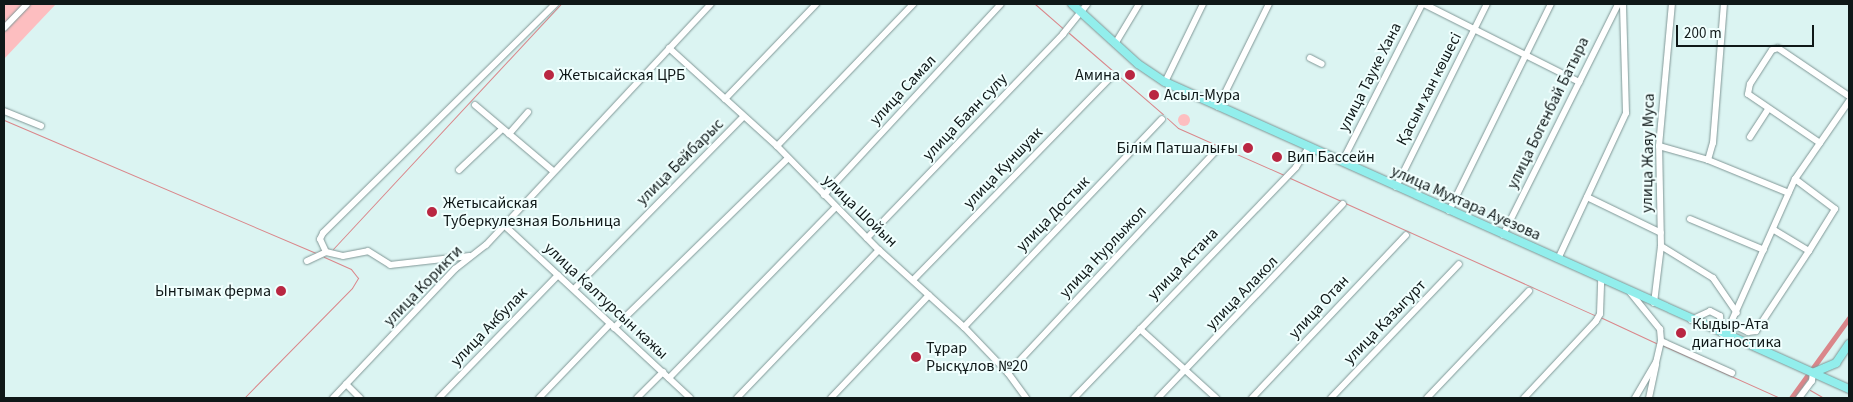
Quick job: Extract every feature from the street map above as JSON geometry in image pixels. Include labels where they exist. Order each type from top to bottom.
[{"type":"main road","name":"улица Мухтара Ауезова","points":[[1072,4],[1115,44],[1165,82],[1724,335],[1803,366],[1849,389]]},
{"type":"main road","points":[[1813,372],[1830,368],[1849,344]]},
{"type":"street","points":[[4,28],[27,4]]},
{"type":"street","points":[[323,254],[320,239],[323,233],[555,4]]},
{"type":"street","name":"улица Корикти","points":[[333,398],[469,256],[486,245],[553,171],[711,4]]},
{"type":"street","points":[[725,99],[816,4]]},
{"type":"street","points":[[777,146],[913,4]]},
{"type":"street","name":"улица Самал","points":[[824,195],[1001,4]]},
{"type":"street","name":"улица Баян сулу","points":[[867,238],[1081,14],[1088,4]]},
{"type":"street","points":[[1115,44],[1139,4]]},
{"type":"street","points":[[1165,82],[1203,4]]},
{"type":"street","points":[[1218,107],[1269,4]]},
{"type":"street","points":[[1423,4],[1579,82]]},
{"type":"street","name":"улица Тауке Хана","points":[[1342,162],[1423,4]]},
{"type":"street","name":"Қасым хан көшесі","points":[[1396,187],[1487,4]]},
{"type":"street","points":[[1449,211],[1551,4]]},
{"type":"street","name":"улица Богенбай Батыра","points":[[1503,235],[1618,4]]},
{"type":"street","points":[[1558,259],[1628,104],[1623,4]]},
{"type":"street","name":"улица Жаяу Муса","points":[[1654,303],[1661,246],[1658,146],[1672,4]]},
{"type":"street","points":[[1708,160],[1713,143],[1724,4]]},
{"type":"street","name":"улица Шойын","points":[[668,48],[725,99],[742,118],[777,146],[787,159],[879,250],[964,328],[1008,372],[1026,398]]},
{"type":"street","points":[[1820,143],[1748,94],[1750,84],[1772,50],[1781,49],[1849,96]]},
{"type":"street","points":[[1310,58],[1322,64]]},
{"type":"street","name":"улица Куншуак","points":[[913,280],[1112,76]]},
{"type":"street","points":[[1724,335],[1732,324],[1795,179],[1849,101]]},
{"type":"street","points":[[475,105],[553,171]]},
{"type":"street","points":[[1750,137],[1768,109]]},
{"type":"street","points":[[4,111],[41,126]]},
{"type":"street","points":[[509,134],[528,112]]},
{"type":"street","name":"улица Бейбарыс","points":[[574,289],[742,118]]},
{"type":"street","name":"улица Достык","points":[[964,328],[1162,119]]},
{"type":"street","points":[[459,170],[502,129]]},
{"type":"street","points":[[1658,146],[1708,160],[1789,193]]},
{"type":"street","name":"улица Астана","points":[[1074,398],[1287,176],[1309,147]]},
{"type":"street","name":"улица Нурлыжол","points":[[1008,372],[1217,150]]},
{"type":"street","points":[[539,398],[787,159]]},
{"type":"street","points":[[1732,324],[1748,332],[1756,331],[1835,209],[1795,179]]},
{"type":"street","points":[[1587,197],[1661,233]]},
{"type":"street","name":"улица Алакол","points":[[1158,398],[1343,204]]},
{"type":"street","points":[[669,378],[836,207]]},
{"type":"street","points":[[1690,219],[1764,250]]},
{"type":"street","name":"улица Калтурсын кажы","points":[[504,225],[690,398]]},
{"type":"street","points":[[1774,230],[1809,251]]},
{"type":"street","name":"улица Отан","points":[[1252,398],[1406,235]]},
{"type":"street","points":[[1661,246],[1713,278],[1737,313]]},
{"type":"street","points":[[738,398],[879,250]]},
{"type":"street","points":[[307,261],[323,254],[343,256],[368,251],[390,265],[469,256]]},
{"type":"street","name":"улица Казыгурт","points":[[1331,398],[1459,264]]},
{"type":"street","name":"улица Акбулак","points":[[439,398],[558,276]]},
{"type":"street","points":[[1524,398],[1598,317],[1601,279]]},
{"type":"street","points":[[1427,398],[1529,291]]},
{"type":"street","points":[[1630,292],[1660,329],[1660,343],[1652,391],[1649,398]]},
{"type":"street","points":[[831,398],[929,295]]},
{"type":"street","points":[[1691,320],[1710,311],[1721,318],[1724,335]]},
{"type":"street","points":[[1140,329],[1187,368],[1216,398]]},
{"type":"street","points":[[1660,343],[1732,373]]},
{"type":"street","points":[[1634,398],[1656,362]]},
{"type":"street","points":[[638,398],[662,372]]},
{"type":"street","points":[[1799,398],[1812,381],[1813,372]]},
{"type":"street","points":[[346,384],[360,398]]},
{"type":"street","points":[[1643,386],[1652,391]]},
{"type":"shaded area","points":[[4,4],[56,4],[4,59]]},
{"type":"shaded area","points":[[1182,114],[1186,114],[1190,120],[1186,126],[1182,126],[1178,122],[1178,118]]},
{"type":"waterway","points":[[333,249],[561,4]]},
{"type":"waterway","points":[[1035,4],[1063,28]]},
{"type":"waterway","points":[[1069,33],[1163,114]]},
{"type":"waterway","points":[[1167,118],[1178,128],[1284,175]]},
{"type":"waterway","points":[[4,120],[316,253]]},
{"type":"waterway","points":[[1290,178],[1341,201]]},
{"type":"waterway","points":[[1345,203],[1597,316]]},
{"type":"waterway","points":[[244,398],[352,288],[358,278],[351,269],[324,257]]},
{"type":"waterway","points":[[1600,317],[1658,344]]},
{"type":"waterway","points":[[1791,398],[1849,318]]},
{"type":"waterway","points":[[1662,345],[1780,398]]},
{"type":"waterway","points":[[1810,390],[1824,398]]},
{"type":"place","name":"Жетысайская ЦРБ","points":[[549,75]]},
{"type":"place","name":"Амина","points":[[1130,75]]},
{"type":"place","name":"Асыл-Мура","points":[[1154,95]]},
{"type":"place","name":"Білім Патшалығы","points":[[1248,148]]},
{"type":"place","name":"Вип Бассейн","points":[[1277,157]]},
{"type":"place","name":"Жетысайская Туберкулезная Больница","points":[[432,212]]},
{"type":"place","name":"Ынтымак ферма","points":[[281,291]]},
{"type":"place","name":"Кыдыр-Ата диагностика","points":[[1681,333]]},
{"type":"place","name":"Тұрар Рысқұлов №20","points":[[916,357]]}]
